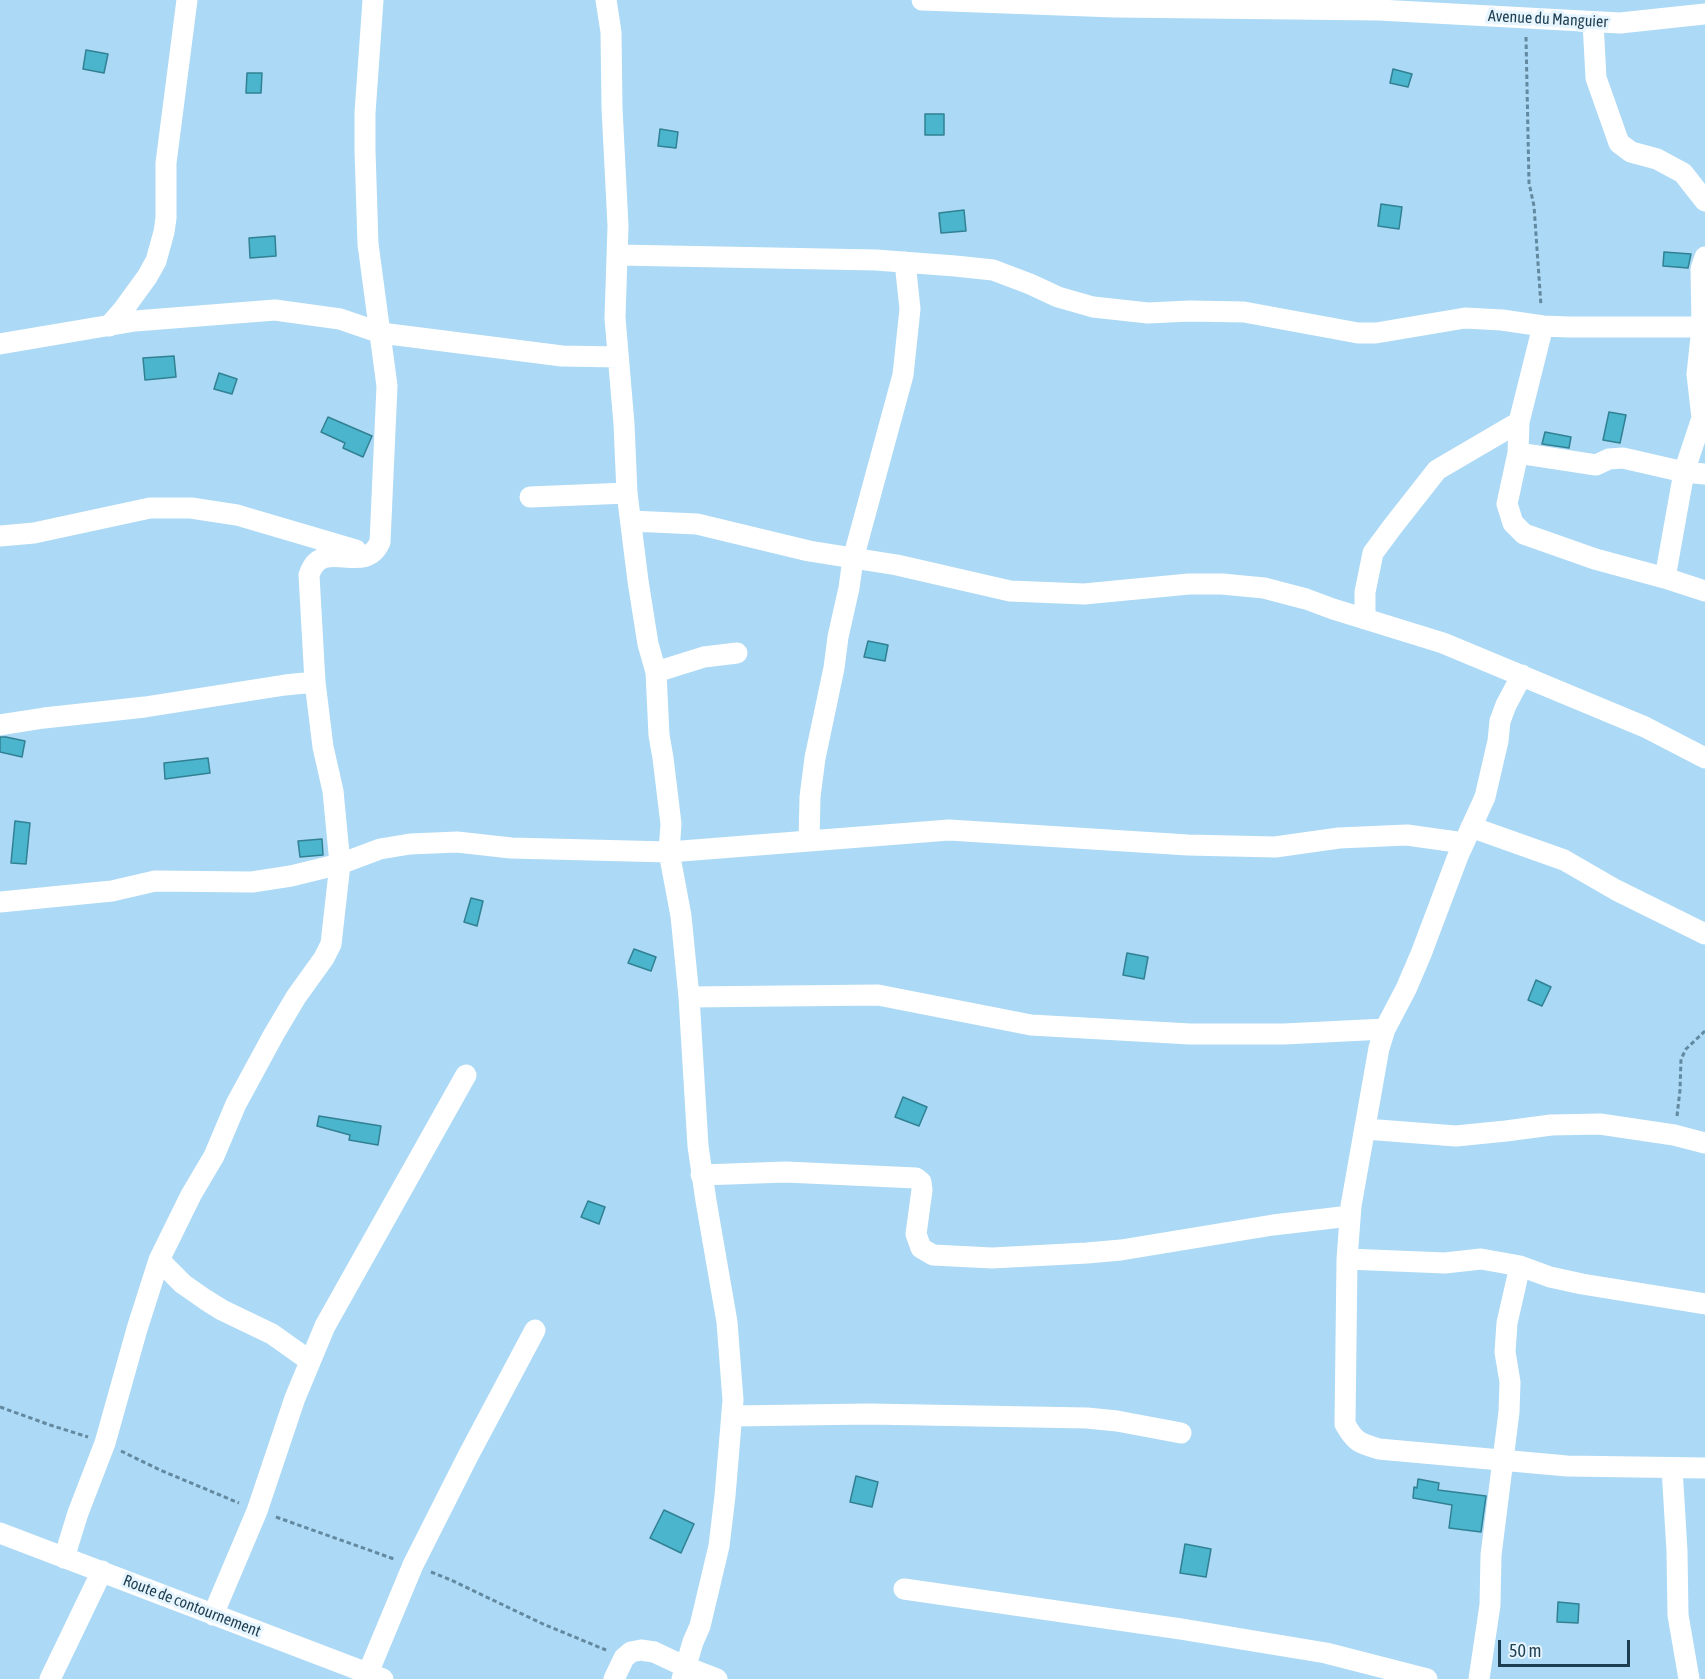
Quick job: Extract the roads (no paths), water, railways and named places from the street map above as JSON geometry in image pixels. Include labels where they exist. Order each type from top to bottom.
[{"type":"street","points":[[109,326],[147,277],[156,261],[164,232],[166,163],[187,0]]},
{"type":"street","points":[[64,1558],[105,1443],[159,1260],[190,1196],[214,1156],[236,1104],[296,997],[328,950],[333,935],[340,864],[333,791],[323,747],[315,682],[310,572],[316,561],[321,558],[328,556],[364,557],[377,549],[380,542],[387,386],[368,244],[365,151],[365,113],[373,0]]},
{"type":"street","points":[[606,0],[611,32],[613,137],[618,196],[615,318],[627,493],[648,644],[656,672],[659,735],[671,824],[669,852],[681,916],[689,997],[701,1175],[727,1322],[733,1400],[719,1546],[700,1626],[684,1673]]},
{"type":"street","name":"Avenue du Manguier","points":[[922,0],[1115,7],[1235,4],[1526,9],[1593,22],[1620,23],[1702,9]]},
{"type":"street","points":[[1593,22],[1596,78],[1619,143],[1631,152],[1657,159],[1683,173],[1705,201]]},
{"type":"street","points":[[618,255],[905,262],[993,270],[1058,297],[1093,307],[1148,313],[1244,312],[1358,333],[1376,333],[1465,318],[1543,326],[1704,327]]},
{"type":"street","points":[[1665,578],[1684,472],[1702,418],[1697,374],[1704,327],[1701,269],[1705,257]]},
{"type":"street","points":[[809,841],[810,797],[815,758],[834,669],[853,559],[903,375],[910,309],[905,262]]},
{"type":"street","points":[[0,344],[135,321],[275,310],[340,319],[381,333],[562,356],[618,357]]},
{"type":"street","points":[[1543,326],[1519,422],[1518,453],[1507,504],[1513,523],[1524,534],[1595,560],[1705,591]]},
{"type":"street","points":[[1365,619],[1365,592],[1373,552],[1393,526],[1437,470],[1519,422]]},
{"type":"street","points":[[1518,453],[1596,465],[1609,459],[1623,458],[1684,472],[1705,474]]},
{"type":"street","points":[[530,497],[627,493]]},
{"type":"street","points":[[0,536],[34,533],[150,508],[191,508],[237,515],[371,554]]},
{"type":"street","points":[[631,522],[697,524],[761,540],[853,559],[897,565],[1010,591],[1084,594],[1189,584],[1264,588],[1306,599],[1443,643],[1645,727],[1705,758]]},
{"type":"street","points":[[656,672],[704,657],[737,653]]},
{"type":"street","points":[[1522,675],[1500,722],[1485,797],[1467,835],[1421,954],[1378,1048],[1350,1216],[1347,1259],[1345,1424],[1353,1438],[1379,1449],[1567,1466],[1705,1468]]},
{"type":"street","points":[[0,725],[44,717],[145,707],[315,682]]},
{"type":"street","points":[[0,902],[112,891],[155,881],[252,882],[291,876],[340,864],[380,849],[410,844],[457,842],[511,848],[669,852],[949,830],[1188,845],[1275,847],[1339,838],[1467,835],[1564,860],[1616,890],[1705,934]]},
{"type":"street","points":[[689,997],[878,995],[1031,1025],[1190,1034],[1284,1034],[1385,1029]]},
{"type":"street","points":[[213,1615],[257,1511],[295,1398],[325,1326],[466,1075]]},
{"type":"street","points":[[1365,1130],[1456,1136],[1570,1124],[1600,1124],[1674,1135],[1705,1143]]},
{"type":"street","points":[[701,1175],[786,1172],[916,1178],[921,1182],[922,1190],[916,1234],[921,1248],[933,1255],[992,1258],[1121,1250],[1273,1225],[1350,1216]]},
{"type":"street","points":[[1347,1259],[1445,1263],[1481,1259],[1520,1266],[1550,1277],[1582,1284],[1705,1304]]},
{"type":"street","points":[[159,1260],[183,1284],[206,1300],[272,1334],[310,1361]]},
{"type":"street","points":[[1479,1679],[1490,1605],[1491,1556],[1510,1382],[1505,1352],[1507,1323],[1520,1266]]},
{"type":"street","points":[[376,1676],[413,1565],[535,1330]]},
{"type":"street","points":[[732,1416],[879,1414],[1087,1418],[1181,1433]]},
{"type":"street","points":[[1672,1468],[1678,1615],[1694,1673]]},
{"type":"street","name":"Route de contournement","points":[[0,1533],[376,1676]]},
{"type":"street","points":[[50,1679],[102,1572]]},
{"type":"street","points":[[904,1589],[1181,1629],[1326,1653],[1427,1679]]},
{"type":"street","points":[[614,1679],[624,1658],[631,1652],[641,1650],[654,1652],[684,1673],[717,1679]]}]
